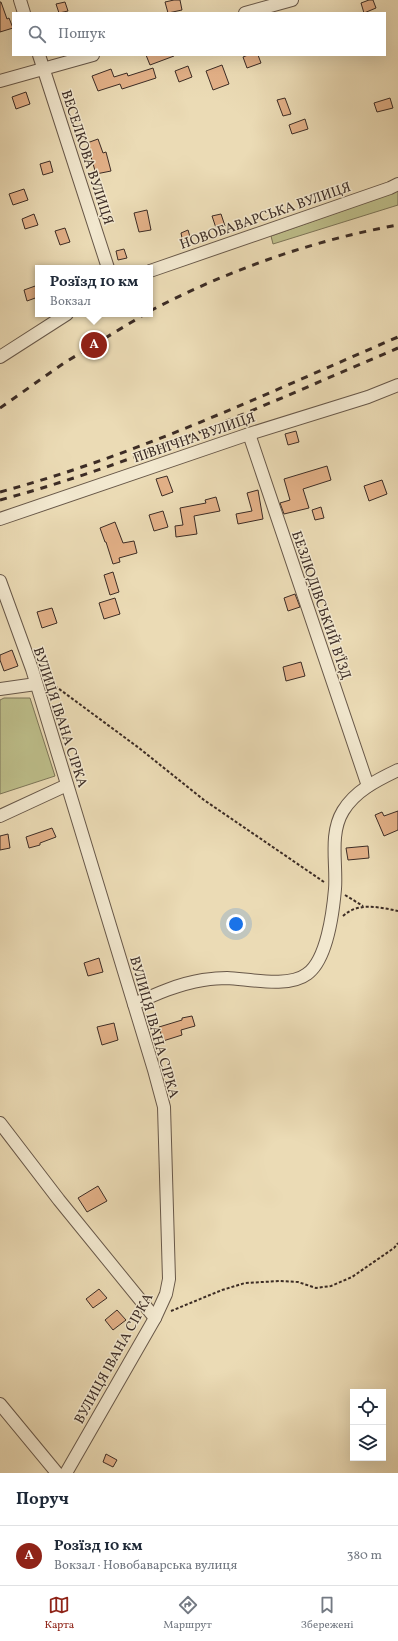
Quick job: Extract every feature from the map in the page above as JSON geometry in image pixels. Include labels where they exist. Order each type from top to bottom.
[{"type":"street","points":[[20,0],[24,12]]},
{"type":"street","points":[[249,12],[292,0]]},
{"type":"street","name":"ВЕСЕЛКОВА ВУЛИЦЯ","points":[[39,56],[107,265]]},
{"type":"street","points":[[0,81],[89,56]]},
{"type":"street","name":"НОВОБАВАРСЬКА ВУЛИЦЯ","points":[[153,270],[394,186]]},
{"type":"street","points":[[0,357],[62,317]]},
{"type":"street","name":"ПІВНІЧНА ВУЛИЦЯ","points":[[0,518],[398,385]]},
{"type":"street","name":"БЕЗЛЮДІВСЬКИЙ В'ЇЗД","points":[[249,434],[368,786]]},
{"type":"street","name":"ВУЛИЦЯ ІВАНА СІРКА","points":[[0,581],[32,669],[164,1107],[170,1279],[166,1294],[155,1318],[66,1473]]},
{"type":"street","points":[[0,689],[36,684]]},
{"type":"street","points":[[134,1004],[169,988],[200,981],[225,978],[276,982],[290,980],[306,975],[313,970],[320,959],[326,942],[334,889],[334,843],[337,826],[342,812],[352,800],[368,786],[398,770]]},
{"type":"street","points":[[0,816],[67,786]]},
{"type":"street","points":[[0,1123],[59,1200],[155,1318]]},
{"type":"street","points":[[0,1404],[57,1473]]},
{"type":"path","points":[[32,669],[139,748],[204,800],[334,889],[363,906]]},
{"type":"path","points":[[341,918],[347,912],[363,906],[382,907],[398,911]]},
{"type":"path","points":[[155,1318],[222,1290],[245,1283],[280,1281],[298,1282],[316,1288],[331,1286],[352,1277],[394,1248],[398,1243]]},
{"type":"green space","points":[[398,191],[398,205],[273,244],[271,236]]},
{"type":"green space","points":[[4,698],[30,698],[55,776],[0,794],[0,700]]},
{"type":"building","points":[[180,0],[182,10],[168,12],[165,2]]},
{"type":"building","points":[[373,0],[376,8],[364,12],[361,3]]},
{"type":"building","points":[[1,2],[7,19],[9,18],[12,28],[0,32]]},
{"type":"building","points":[[65,2],[68,11],[59,12],[56,4]]},
{"type":"building","points":[[146,56],[174,56],[150,65]]},
{"type":"building","points":[[258,56],[261,63],[247,68],[243,57]]},
{"type":"building","points":[[222,65],[229,84],[213,90],[206,71]]},
{"type":"building","points":[[188,66],[192,77],[179,82],[175,71]]},
{"type":"building","points":[[153,68],[156,78],[122,89],[120,84],[98,91],[92,76],[111,69],[114,77],[127,73],[128,76]]},
{"type":"building","points":[[26,92],[30,104],[16,109],[12,97]]},
{"type":"building","points":[[285,98],[291,114],[283,116],[277,100]]},
{"type":"building","points":[[390,98],[393,108],[377,112],[374,103]]},
{"type":"building","points":[[305,119],[308,129],[292,134],[289,125]]},
{"type":"building","points":[[98,139],[103,153],[106,152],[111,171],[96,174],[87,143]]},
{"type":"building","points":[[50,161],[53,172],[43,175],[40,164]]},
{"type":"building","points":[[24,189],[28,200],[13,205],[9,194]]},
{"type":"building","points":[[147,210],[151,230],[139,232],[134,213]]},
{"type":"building","points":[[34,214],[38,225],[25,229],[22,219]]},
{"type":"building","points":[[221,214],[225,226],[216,228],[212,216]]},
{"type":"building","points":[[65,228],[70,242],[60,245],[55,231]]},
{"type":"building","points":[[188,230],[191,240],[183,243],[181,233]]},
{"type":"building","points":[[124,249],[127,258],[118,260],[116,251]]},
{"type":"building","points":[[35,286],[35,298],[27,301],[24,290]]},
{"type":"building","points":[[296,431],[299,442],[288,445],[285,434]]},
{"type":"building","points":[[327,466],[331,480],[303,489],[309,508],[284,514],[280,503],[290,500],[284,479]]},
{"type":"building","points":[[167,476],[173,492],[162,496],[156,479]]},
{"type":"building","points":[[382,480],[387,494],[369,501],[364,486]]},
{"type":"building","points":[[258,490],[263,519],[238,524],[236,514],[252,511],[247,493]]},
{"type":"building","points":[[216,497],[220,511],[194,516],[197,534],[176,537],[175,526],[183,525],[180,508],[206,503],[205,500]]},
{"type":"building","points":[[321,507],[324,518],[315,520],[312,510]]},
{"type":"building","points":[[163,511],[168,527],[154,531],[149,515]]},
{"type":"building","points":[[115,522],[123,543],[134,541],[137,553],[119,558],[120,562],[113,564],[100,528]]},
{"type":"building","points":[[113,572],[119,592],[110,595],[104,575]]},
{"type":"building","points":[[295,594],[300,607],[288,611],[284,598]]},
{"type":"building","points":[[115,598],[120,614],[104,619],[99,603]]},
{"type":"building","points":[[52,608],[57,623],[42,628],[37,612]]},
{"type":"building","points":[[12,650],[18,666],[4,671],[0,660],[0,655]]},
{"type":"building","points":[[301,662],[305,676],[286,681],[283,667]]},
{"type":"building","points":[[398,811],[398,830],[384,836],[375,815],[382,812],[384,816]]},
{"type":"building","points":[[52,828],[56,837],[40,843],[40,845],[29,848],[26,837]]},
{"type":"building","points":[[8,834],[10,848],[0,850],[0,836]]},
{"type":"building","points":[[368,846],[369,858],[348,860],[346,848]]},
{"type":"building","points":[[99,958],[103,972],[88,976],[84,963]]},
{"type":"building","points":[[192,1016],[195,1026],[181,1030],[182,1035],[163,1041],[159,1027],[182,1020],[182,1018]]},
{"type":"building","points":[[114,1023],[118,1040],[102,1045],[97,1027]]},
{"type":"building","points":[[98,1186],[107,1201],[87,1212],[78,1198]]},
{"type":"building","points":[[99,1289],[107,1298],[93,1308],[86,1299]]},
{"type":"building","points":[[117,1310],[126,1320],[113,1330],[105,1320]]},
{"type":"building","points":[[106,1454],[117,1460],[113,1467],[103,1462]]},
{"type":"railway","points":[[153,309],[179,296],[239,270],[302,248],[366,231],[398,225]]},
{"type":"railway","points":[[0,408],[64,363],[140,317]]},
{"type":"railway","points":[[0,492],[102,460],[202,422],[398,337]]},
{"type":"railway","points":[[0,500],[102,469],[202,431],[398,348]]},
{"type":"place","name":"Розїзд 10 км","points":[[94,345]]}]
